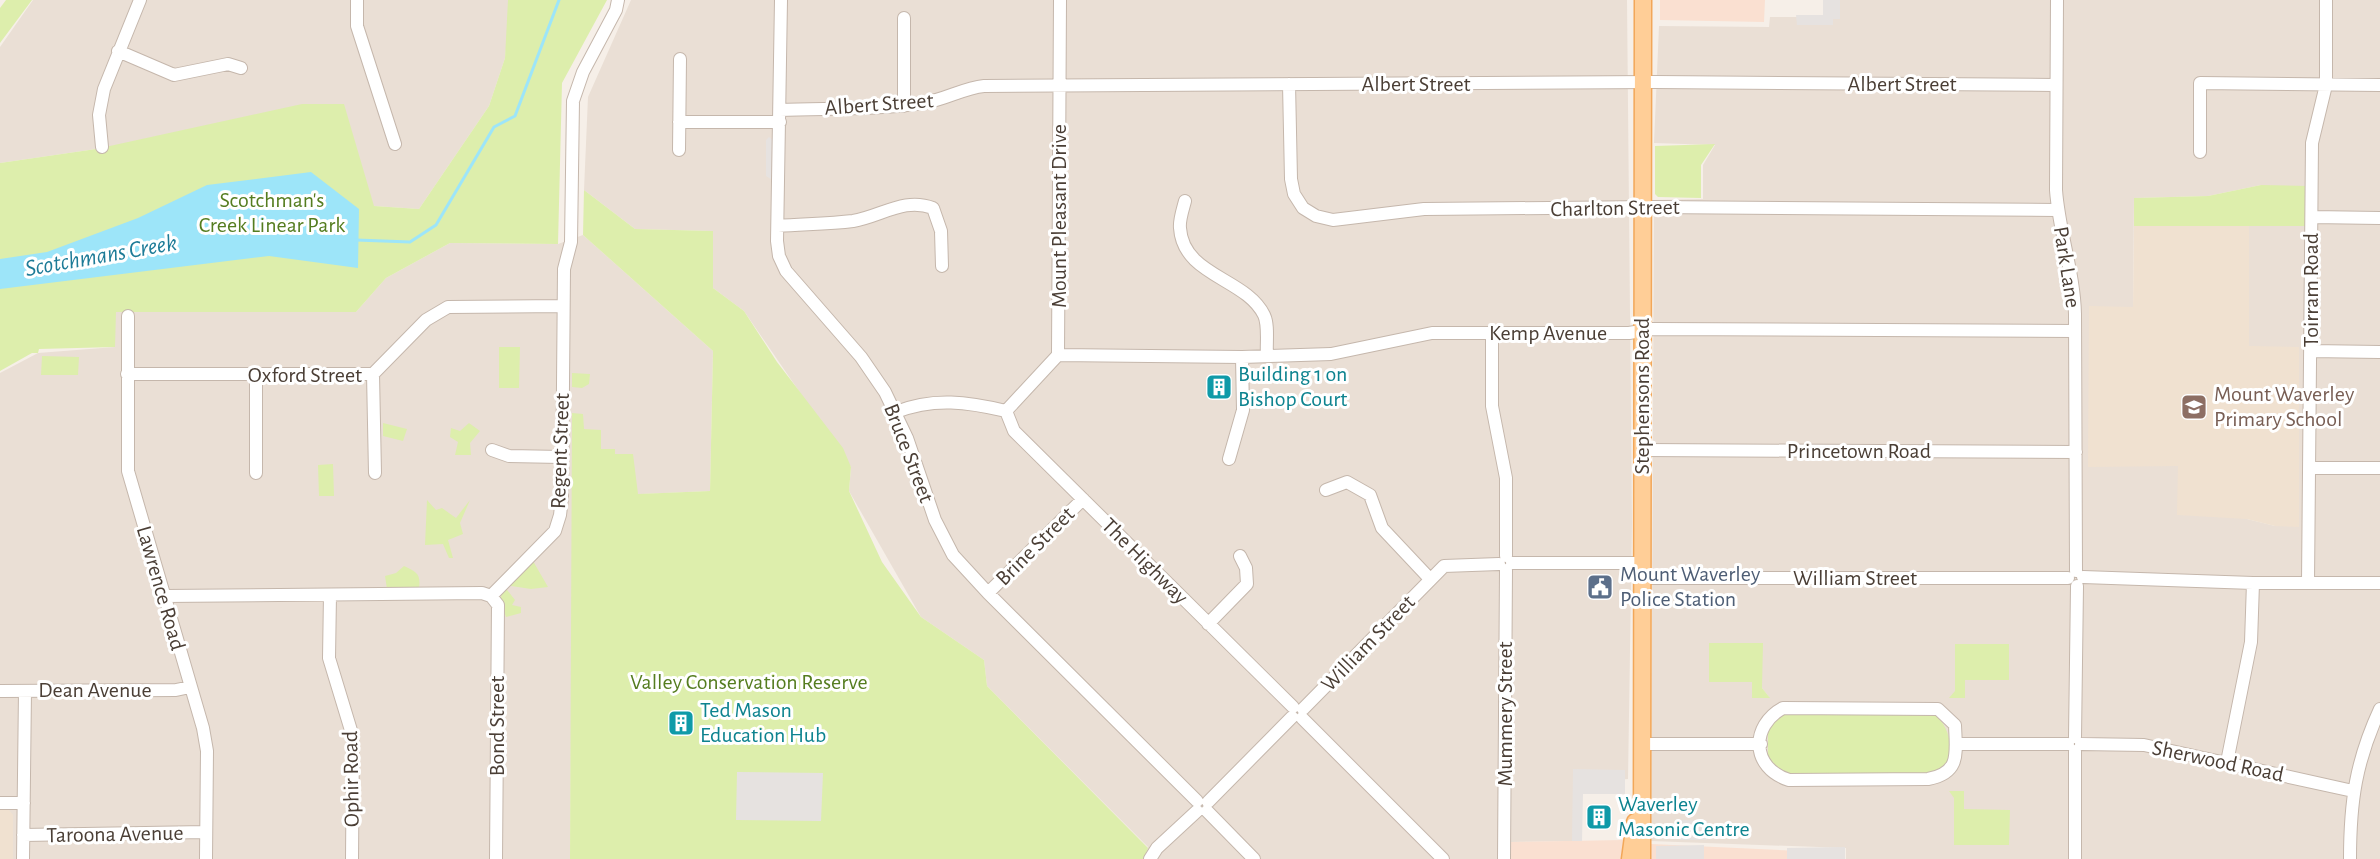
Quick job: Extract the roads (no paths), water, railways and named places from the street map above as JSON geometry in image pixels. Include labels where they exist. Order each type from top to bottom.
[{"type":"main road","name":"Stephensons Road","points":[[1636,852],[1642,744],[1643,207],[1641,83],[1643,0]]},
{"type":"street","points":[[102,147],[99,116],[104,89],[140,0]]},
{"type":"street","points":[[357,0],[357,26],[395,144]]},
{"type":"street","name":"Regent Street","points":[[491,596],[555,531],[560,515],[564,269],[572,234],[573,101],[583,72],[616,10],[618,0]]},
{"type":"street","name":"Bruce Street","points":[[781,0],[778,226],[779,256],[786,271],[861,357],[896,412],[945,543],[988,593],[1254,859]]},
{"type":"street","name":"Mount Pleasant Drive","points":[[1058,356],[1060,0]]},
{"type":"street","name":"Park Lane","points":[[2057,0],[2055,85],[2057,210],[2074,285],[2075,331],[2075,859]]},
{"type":"street","name":"Toirram Road","points":[[2308,582],[2312,143],[2326,85],[2326,0]]},
{"type":"street","points":[[904,18],[904,106]]},
{"type":"street","points":[[118,51],[174,75],[228,64],[241,68]]},
{"type":"street","points":[[679,150],[680,59]]},
{"type":"street","name":"Albert Street","points":[[679,122],[904,106],[942,100],[970,88],[1641,83],[2055,85]]},
{"type":"street","points":[[2199,152],[2200,83],[2380,85]]},
{"type":"street","name":"Charlton Street","points":[[1289,84],[1291,179],[1294,194],[1303,208],[1316,216],[1333,220],[1424,209],[1643,207],[2057,210]]},
{"type":"street","points":[[1185,201],[1179,227],[1188,250],[1208,271],[1256,303],[1265,316],[1267,356]]},
{"type":"street","points":[[778,226],[855,220],[903,205],[920,203],[933,208],[939,219],[942,266]]},
{"type":"street","points":[[2312,217],[2380,218]]},
{"type":"street","name":"Oxford Street","points":[[127,374],[373,374],[426,320],[448,307],[563,306]]},
{"type":"street","name":"Lawrence Road","points":[[128,316],[128,471],[207,751],[206,859]]},
{"type":"street","name":"Kemp Avenue","points":[[1058,356],[1242,357],[1331,354],[1432,333],[1629,333],[1641,329],[2075,331]]},
{"type":"street","name":"Mummery Street","points":[[1492,334],[1492,406],[1506,478],[1504,859]]},
{"type":"street","points":[[2311,351],[2380,352]]},
{"type":"street","points":[[896,412],[910,406],[941,401],[965,401],[1006,411],[1058,356]]},
{"type":"street","points":[[1229,459],[1243,410],[1242,357]]},
{"type":"street","points":[[373,374],[375,474]]},
{"type":"street","points":[[256,375],[256,473]]},
{"type":"street","name":"The Highway","points":[[1006,411],[1014,431],[1443,859]]},
{"type":"street","points":[[492,450],[509,456],[561,457]]},
{"type":"street","name":"Princetown Road","points":[[1643,450],[2076,452]]},
{"type":"street","points":[[2310,468],[2380,468]]},
{"type":"street","points":[[1326,490],[1347,482],[1370,495],[1382,528],[1430,579]]},
{"type":"street","name":"Brine Street","points":[[988,593],[1083,499]]},
{"type":"street","points":[[1208,624],[1246,584],[1246,568],[1240,556]]},
{"type":"street","name":"William Street","points":[[1150,859],[1156,848],[1203,806],[1298,713],[1430,579],[1444,566],[1451,564],[1506,563],[1642,571],[2253,583],[2380,583]]},
{"type":"street","points":[[2227,762],[2251,642],[2253,583]]},
{"type":"street","points":[[164,596],[482,593],[491,596]]},
{"type":"street","name":"Ophir Road","points":[[330,595],[329,658],[353,736],[352,859]]},
{"type":"street","name":"Bond Street","points":[[491,596],[498,605],[496,859]]},
{"type":"street","name":"Dean Avenue","points":[[0,691],[176,690],[190,687]]},
{"type":"street","points":[[23,859],[25,691]]},
{"type":"street","points":[[1783,708],[1938,709],[1955,725],[1956,744],[1954,764],[1944,776],[1929,779],[1800,780],[1789,780],[1768,770],[1762,761],[1761,744],[1761,731],[1768,716],[1783,708]]},
{"type":"street","points":[[2350,859],[2350,812],[2353,791],[2363,745],[2380,709]]},
{"type":"street","points":[[1642,744],[1761,744]]},
{"type":"street","name":"Sherwood Road","points":[[1956,744],[2144,745],[2353,791]]},
{"type":"street","points":[[0,803],[24,803]]},
{"type":"street","name":"Taroona Avenue","points":[[23,835],[206,832]]},
{"type":"water","points":[[311,172],[359,209],[358,268],[269,256],[0,289],[0,259],[47,252],[138,218],[207,185]]},
{"type":"waterway","name":"Scotchmans Creek","points":[[356,240],[410,242],[436,225],[494,127],[515,116],[559,0]]},
{"type":"place","name":"Building 1 on Bishop Court","points":[[1219,387]]},
{"type":"place","name":"Mount Waverley Primary School","points":[[2194,407]]},
{"type":"place","name":"Mount Waverley Police Station","points":[[1600,587]]},
{"type":"place","name":"Ted Mason Education Hub","points":[[681,723]]},
{"type":"place","name":"Waverley Masonic Centre","points":[[1599,817]]},
{"type":"park label","name":"Scotchman's Creek Linear Park","points":[[272,212]]},
{"type":"park label","name":"Valley Conservation Reserve","points":[[749,682]]}]
